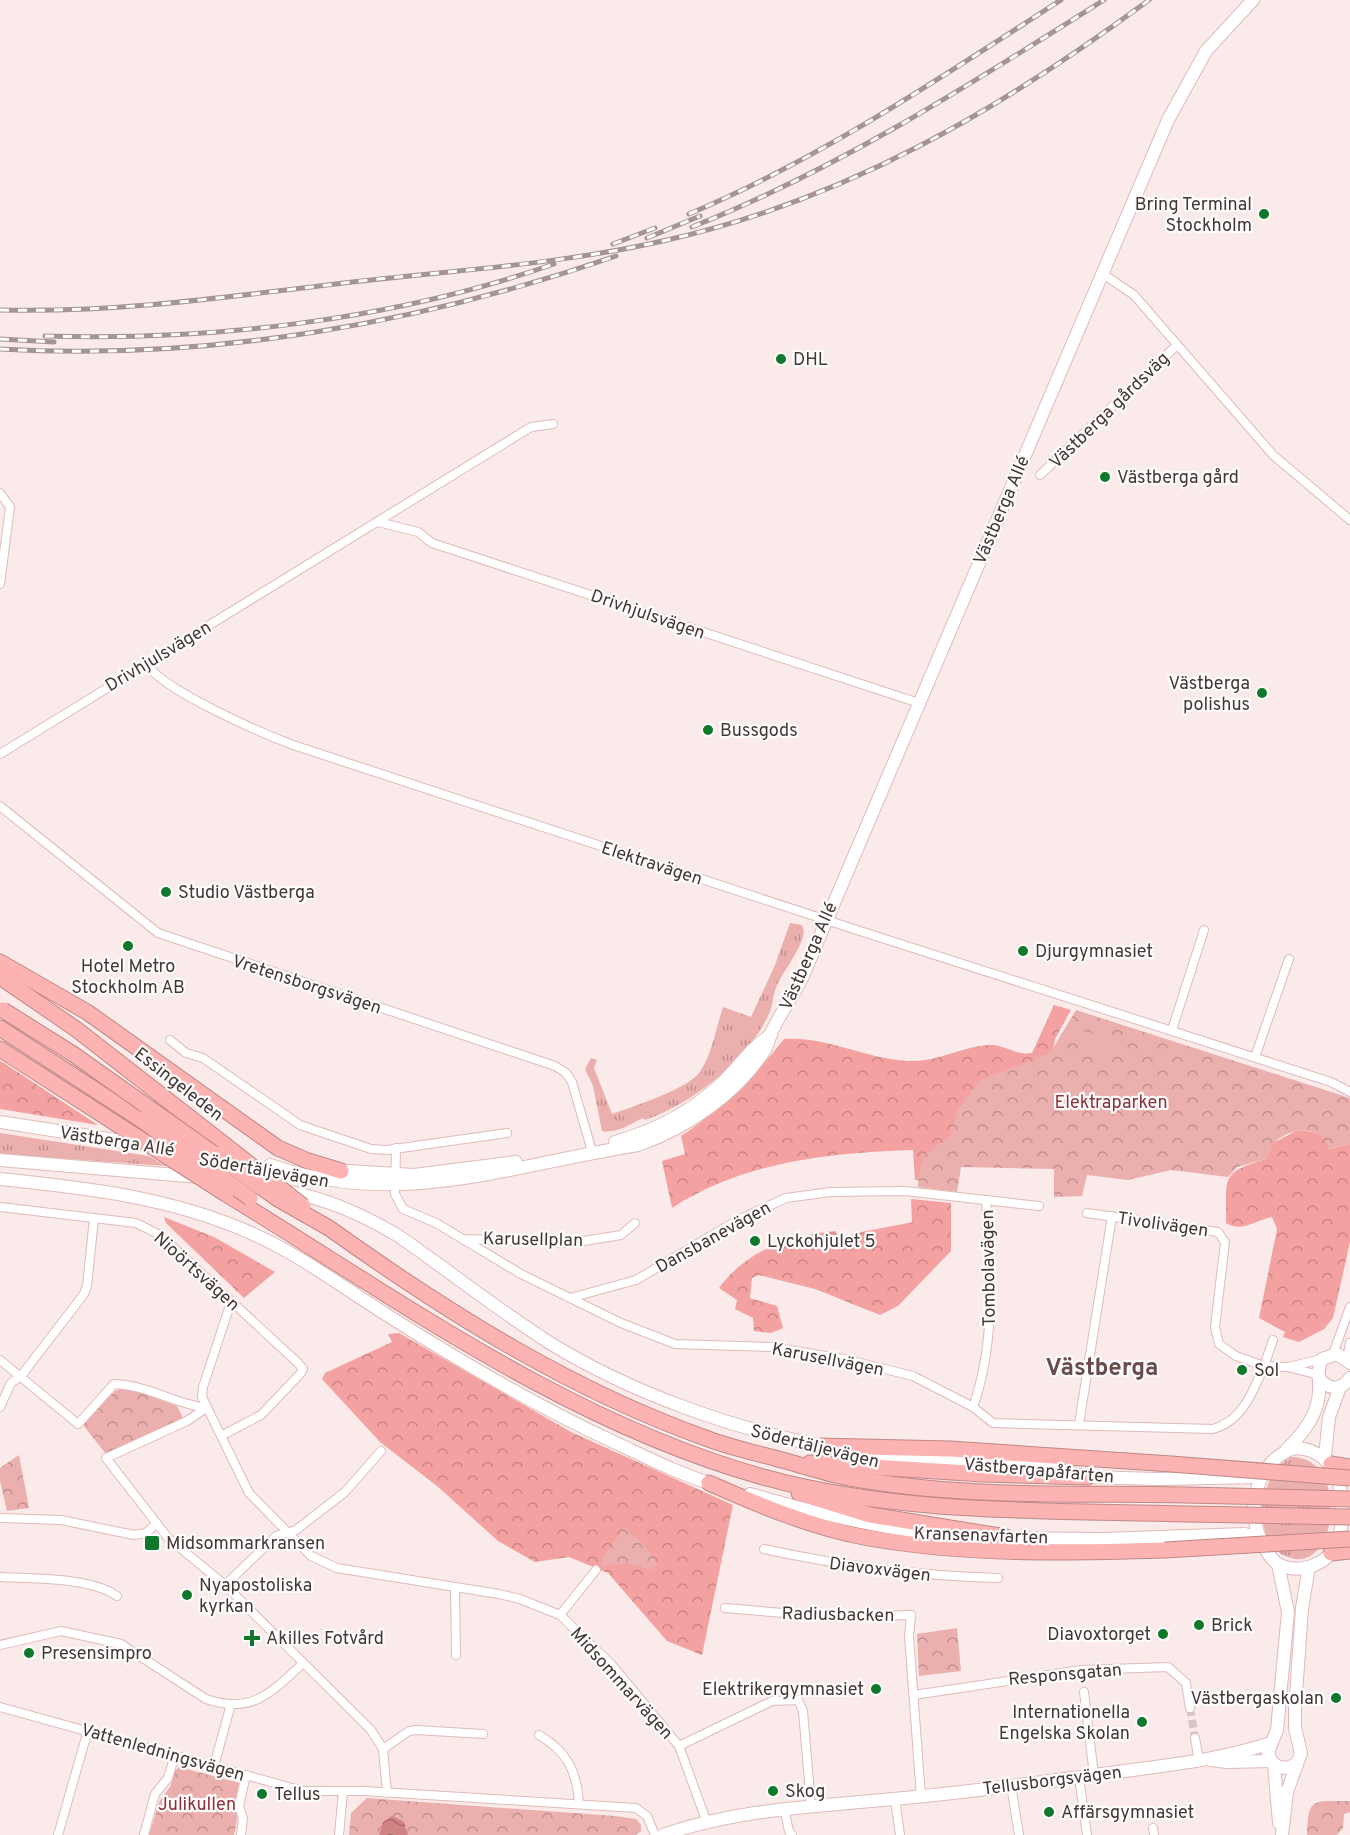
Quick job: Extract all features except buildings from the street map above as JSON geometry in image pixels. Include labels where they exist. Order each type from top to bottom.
[{"type":"highway","points":[[0,962],[87,1012],[278,1148],[308,1161],[341,1171]]},
{"type":"highway","name":"Essingeleden","points":[[0,977],[76,1029],[130,1070],[329,1227]]},
{"type":"highway","points":[[2,1009],[116,1084],[278,1199],[329,1227]]},
{"type":"highway","points":[[0,1028],[140,1119],[336,1261]]},
{"type":"highway","points":[[0,1049],[226,1194],[336,1261]]},
{"type":"highway","name":"Södertäljevägen","points":[[329,1227],[465,1321],[542,1364],[653,1417],[713,1441],[848,1478],[907,1486],[1350,1498]]},
{"type":"highway","name":"Södertäljevägen","points":[[336,1261],[456,1338],[587,1409],[647,1436],[764,1477],[845,1495],[918,1506],[1350,1517]]},
{"type":"highway","points":[[819,1446],[950,1449],[1350,1478]]},
{"type":"highway","points":[[1328,1460],[1350,1467]]},
{"type":"highway","points":[[792,1463],[830,1462],[886,1469],[1088,1477]]},
{"type":"highway","points":[[764,1477],[811,1498],[861,1513],[920,1525],[1006,1537]]},
{"type":"highway","points":[[709,1483],[763,1506],[868,1538],[927,1546],[1041,1553],[1165,1550],[1350,1539]]},
{"type":"highway","points":[[1331,1553],[1350,1551]]},
{"type":"street","name":"Västberga Allé","points":[[270,1165],[316,1176],[455,1181],[655,1139],[703,1111],[748,1070],[767,1047],[771,1035],[802,978],[1183,89],[1215,39],[1253,0]]},
{"type":"street","name":"Västberga gårdsväg","points":[[1103,274],[1134,295],[1273,455],[1350,520]]},
{"type":"street","name":"Västberga gårdsväg","points":[[1040,475],[1177,345]]},
{"type":"street","name":"Drivhjulsvägen","points":[[0,754],[531,427],[553,424]]},
{"type":"street","points":[[0,493],[10,507],[0,584]]},
{"type":"street","name":"Drivhjulsvägen","points":[[378,522],[418,532],[432,543],[919,703]]},
{"type":"street","name":"Elektravägen","points":[[147,665],[155,675],[176,689],[259,732],[825,920],[1331,1082],[1350,1092]]},
{"type":"street","name":"Vretensborgsvägen","points":[[0,806],[158,933],[555,1066],[566,1072],[572,1082],[592,1151]]},
{"type":"street","points":[[1172,1030],[1204,930]]},
{"type":"street","points":[[1255,1057],[1289,958]]},
{"type":"street","points":[[170,1040],[186,1053],[202,1058],[300,1125],[371,1149],[396,1148],[507,1133]]},
{"type":"street","name":"Elektravägen","points":[[1331,1082],[1350,1084]]},
{"type":"street","name":"Västberga Allé","points":[[0,1122],[270,1165],[341,1171],[396,1179]]},
{"type":"street","points":[[396,1148],[396,1179]]},
{"type":"street","name":"Södertäljevägen","points":[[0,1160],[224,1179],[309,1195],[338,1205],[397,1234],[551,1343],[597,1368],[712,1417],[751,1430],[819,1446]]},
{"type":"street","points":[[0,1179],[107,1191],[160,1202],[252,1233],[283,1249],[410,1330],[523,1397],[641,1455],[709,1483]]},
{"type":"street","name":"Karusellvägen","points":[[396,1179],[396,1199],[403,1209],[462,1239],[521,1274],[621,1323],[675,1344],[771,1347],[843,1359],[913,1376],[970,1405],[993,1423],[1213,1429],[1227,1425],[1235,1419],[1256,1384],[1273,1340]]},
{"type":"street","name":"Dansbanevägen","points":[[570,1298],[636,1281],[738,1220],[786,1198],[830,1192],[904,1191],[1039,1206]]},
{"type":"street","name":"Tombolavägen","points":[[970,1405],[988,1352],[992,1311],[986,1200]]},
{"type":"street","name":"Nioörtsvägen","points":[[0,1207],[148,1227],[176,1248],[303,1369],[261,1415],[221,1436]]},
{"type":"street","name":"Tivolivägen","points":[[1087,1213],[1218,1232],[1225,1242],[1215,1327],[1220,1344],[1236,1356],[1264,1366]]},
{"type":"street","points":[[1079,1424],[1112,1216]]},
{"type":"street","points":[[0,1407],[11,1383],[21,1376],[84,1294],[87,1286],[94,1218]]},
{"type":"street","name":"Karusellplan","points":[[462,1239],[572,1243],[621,1235],[635,1223]]},
{"type":"street","name":"Midsommarvägen","points":[[231,1302],[203,1387],[202,1397],[249,1493],[302,1550],[329,1565],[520,1599],[560,1615],[612,1665],[679,1746],[706,1820]]},
{"type":"street","points":[[1346,1384],[1329,1417],[1328,1460],[1342,1488],[1344,1508],[1340,1536],[1331,1553],[1309,1567],[1295,1569],[1278,1563],[1268,1555],[1259,1538],[1255,1517],[1256,1494],[1261,1477],[1269,1463],[1285,1450],[1309,1423],[1319,1395],[1318,1367],[1328,1357],[1350,1308]]},
{"type":"street","points":[[1288,1367],[1328,1357],[1349,1361],[1350,1343]]},
{"type":"street","points":[[0,1360],[78,1424],[114,1384],[131,1384],[186,1405],[206,1407]]},
{"type":"street","points":[[1264,1366],[1288,1367],[1319,1376],[1329,1387],[1346,1384]]},
{"type":"street","points":[[206,1407],[188,1421],[106,1458],[156,1524],[175,1545],[225,1585],[370,1730],[383,1749],[387,1792]]},
{"type":"street","name":"Västbergapåfarten","points":[[819,1446],[872,1456],[1053,1468],[1088,1477],[1157,1479],[1261,1477]]},
{"type":"street","points":[[1285,1450],[1306,1448],[1328,1460]]},
{"type":"street","points":[[225,1585],[276,1536],[296,1530],[345,1492],[381,1451]]},
{"type":"street","name":"Kransenavfarten","points":[[709,1483],[810,1512],[918,1534],[989,1539],[1006,1537],[1103,1539],[1244,1534],[1259,1538]]},
{"type":"street","points":[[0,1518],[61,1520],[134,1535],[146,1533],[156,1524]]},
{"type":"street","name":"Diavoxvägen","points":[[764,1549],[818,1561],[913,1575],[998,1578]]},
{"type":"street","points":[[1278,1563],[1288,1612],[1280,1713],[1268,1752],[1273,1763],[1281,1835]]},
{"type":"street","points":[[1281,1835],[1287,1792],[1301,1753],[1295,1709],[1302,1608],[1309,1567]]},
{"type":"street","name":"Midsommarvägen","points":[[560,1615],[596,1570]]},
{"type":"street","points":[[0,1577],[54,1580],[108,1590],[117,1596]]},
{"type":"street","points":[[455,1587],[456,1655]]},
{"type":"street","name":"Radiusbacken","points":[[725,1608],[831,1617],[911,1615],[909,1636],[921,1797]]},
{"type":"street","points":[[0,1645],[61,1631],[114,1642],[142,1656],[206,1700],[231,1704],[260,1700],[303,1663]]},
{"type":"street","name":"Responsgatan","points":[[914,1695],[1081,1670],[1168,1667],[1186,1683],[1190,1708]]},
{"type":"street","points":[[1084,1692],[1094,1775]]},
{"type":"street","points":[[679,1746],[772,1701],[798,1700],[803,1711],[811,1806]]},
{"type":"street","points":[[214,1766],[231,1704]]},
{"type":"street","name":"Vattenledningsvägen","points":[[0,1707],[303,1791],[387,1792],[636,1808],[647,1816],[655,1835]]},
{"type":"street","points":[[58,1835],[88,1730]]},
{"type":"street","points":[[383,1749],[409,1731],[483,1734]]},
{"type":"street","points":[[538,1735],[554,1744],[575,1772],[579,1804]]},
{"type":"street","points":[[1273,1741],[1287,1736],[1298,1743]]},
{"type":"street","points":[[1195,1738],[1204,1760]]},
{"type":"street","name":"Tellusborgsvägen","points":[[663,1835],[695,1830],[706,1820],[783,1808],[921,1797],[1204,1760],[1273,1741]]},
{"type":"street","points":[[144,1835],[155,1794],[168,1778],[175,1755]]},
{"type":"street","name":"Tellusborgsvägen","points":[[1204,1760],[1273,1763]]},
{"type":"street","points":[[1273,1763],[1288,1768],[1297,1762]]},
{"type":"street","points":[[241,1835],[243,1818],[239,1806],[246,1775]]},
{"type":"street","points":[[1079,1777],[1088,1835]]},
{"type":"street","points":[[1011,1785],[1019,1835]]},
{"type":"street","points":[[339,1835],[344,1791]]},
{"type":"street","points":[[895,1799],[900,1835]]},
{"type":"street","points":[[783,1808],[792,1835]]},
{"type":"green space","points":[[790,923],[802,925],[803,938],[776,988],[769,1014],[747,1048],[733,1064],[682,1103],[619,1130],[602,1131],[593,1086],[585,1069],[591,1058],[597,1060],[594,1068],[612,1114],[658,1097],[693,1079],[707,1058],[723,1007],[751,1017],[775,965]]},
{"type":"green space","points":[[1054,1005],[1071,1010],[1055,1039],[1050,1067],[963,1155],[953,1184],[915,1180],[913,1150],[850,1154],[788,1162],[758,1170],[700,1192],[672,1208],[662,1161],[685,1154],[681,1136],[737,1092],[784,1039],[812,1040],[883,1058],[911,1061],[933,1059],[987,1045],[1020,1053],[1032,1053]]},
{"type":"green space","name":"Elektraparken","points":[[1076,1010],[1350,1098],[1350,1144],[1328,1149],[1320,1135],[1306,1130],[1297,1131],[1275,1142],[1266,1159],[1237,1167],[1228,1177],[1171,1170],[1128,1180],[1087,1175],[1082,1196],[1054,1197],[1054,1169],[961,1167],[957,1192],[918,1187],[920,1167],[927,1153],[950,1136],[957,1111],[979,1081],[1050,1053]]},
{"type":"green space","points":[[1083,1031],[1110,1040],[1104,1059],[1077,1050]]},
{"type":"green space","points":[[0,1061],[4,1063],[98,1125],[0,1109]]},
{"type":"green space","points":[[1298,1130],[1314,1132],[1321,1136],[1329,1149],[1350,1144],[1350,1242],[1333,1318],[1324,1329],[1299,1342],[1283,1337],[1285,1332],[1259,1318],[1277,1229],[1272,1217],[1237,1227],[1226,1223],[1227,1186],[1233,1173],[1240,1168],[1266,1159],[1273,1143]]},
{"type":"green space","points":[[0,1133],[149,1156],[166,1166],[0,1154]]},
{"type":"green space","points":[[911,1199],[951,1203],[951,1251],[898,1306],[880,1315],[815,1289],[759,1275],[752,1278],[750,1298],[777,1306],[783,1328],[771,1333],[754,1331],[753,1318],[735,1309],[737,1300],[719,1288],[730,1275],[756,1254],[786,1241],[836,1231],[838,1238],[843,1238],[865,1231],[912,1222]]},
{"type":"green space","points":[[164,1217],[214,1237],[275,1272],[244,1298],[166,1223]]},
{"type":"green space","points":[[399,1333],[571,1432],[733,1505],[702,1655],[667,1641],[608,1573],[569,1557],[535,1562],[498,1541],[437,1486],[380,1442],[322,1379],[325,1373],[392,1342],[388,1334]]},
{"type":"green space","points":[[126,1387],[177,1406],[183,1418],[106,1454],[83,1425],[115,1391]]},
{"type":"green space","points":[[19,1455],[29,1508],[7,1511],[0,1481],[0,1468]]},
{"type":"green space","points":[[1291,1457],[1310,1462],[1322,1474],[1329,1492],[1331,1512],[1327,1532],[1319,1548],[1307,1558],[1291,1558],[1278,1552],[1268,1538],[1264,1526],[1262,1513],[1267,1486],[1281,1464]]},
{"type":"green space","points":[[624,1528],[644,1544],[657,1564],[651,1570],[627,1563],[602,1566],[603,1557]]},
{"type":"green space","points":[[957,1628],[961,1671],[919,1676],[917,1634]]},
{"type":"green space","name":"Julikullen","points":[[179,1767],[240,1783],[234,1835],[149,1835],[160,1800],[170,1787],[175,1771]]},
{"type":"green space","points":[[367,1798],[615,1816],[636,1819],[641,1825],[641,1831],[636,1835],[349,1835],[351,1813]]},
{"type":"green space","points":[[1350,1801],[1350,1812],[1344,1814],[1343,1828],[1337,1835],[1307,1835],[1309,1813],[1315,1803]]},
{"type":"water","points":[[392,1816],[404,1822],[408,1835],[379,1835],[383,1822]]},
{"type":"tunnel","points":[[1190,1708],[1195,1738]]},
{"type":"railway","points":[[689,214],[786,168],[880,115],[1061,0]]},
{"type":"railway","points":[[692,227],[746,204],[851,152],[1004,63],[1104,0]]},
{"type":"railway","points":[[0,310],[132,306],[510,266],[628,248],[734,222],[798,201],[920,146],[1037,78],[1149,0]]},
{"type":"railway","points":[[647,238],[700,216]]},
{"type":"railway","points":[[613,244],[655,228]]},
{"type":"railway","points":[[0,349],[78,351],[157,349],[235,343],[312,332],[466,301],[616,256]]},
{"type":"railway","points":[[45,336],[173,335],[302,323],[430,300],[554,264]]},
{"type":"railway","points":[[0,339],[54,342]]},
{"type":"place","name":"Bring Terminal Stockholm","points":[[1264,214]]},
{"type":"place","name":"DHL","points":[[781,359]]},
{"type":"place","name":"Västberga gård","points":[[1105,477]]},
{"type":"place","name":"Västberga polishus","points":[[1262,693]]},
{"type":"place","name":"Bussgods","points":[[708,730]]},
{"type":"place","name":"Studio Västberga","points":[[166,892]]},
{"type":"place","name":"Hotel Metro Stockholm AB","points":[[128,946]]},
{"type":"place","name":"Djurgymnasiet","points":[[1023,951]]},
{"type":"place","name":"Lyckohjulet 5","points":[[755,1241]]},
{"type":"place","name":"Sol","points":[[1242,1370]]},
{"type":"place","name":"Midsommarkransen","points":[[152,1543]]},
{"type":"place","name":"Nyapostoliska kyrkan","points":[[187,1595]]},
{"type":"place","name":"Brick","points":[[1199,1625]]},
{"type":"place","name":"Diavoxtorget","points":[[1163,1634]]},
{"type":"place","name":"Akilles Fotvård","points":[[252,1638]]},
{"type":"place","name":"Presensimpro","points":[[29,1653]]},
{"type":"place","name":"Elektrikergymnasiet","points":[[876,1689]]},
{"type":"place","name":"Västbergaskolan","points":[[1336,1698]]},
{"type":"place","name":"Internationella Engelska Skolan","points":[[1142,1722]]},
{"type":"place","name":"Skog","points":[[773,1791]]},
{"type":"place","name":"Tellus","points":[[262,1794]]},
{"type":"place","name":"Affärsgymnasiet","points":[[1049,1812]]},
{"type":"district","name":"Västberga","points":[[1102,1367]]}]
